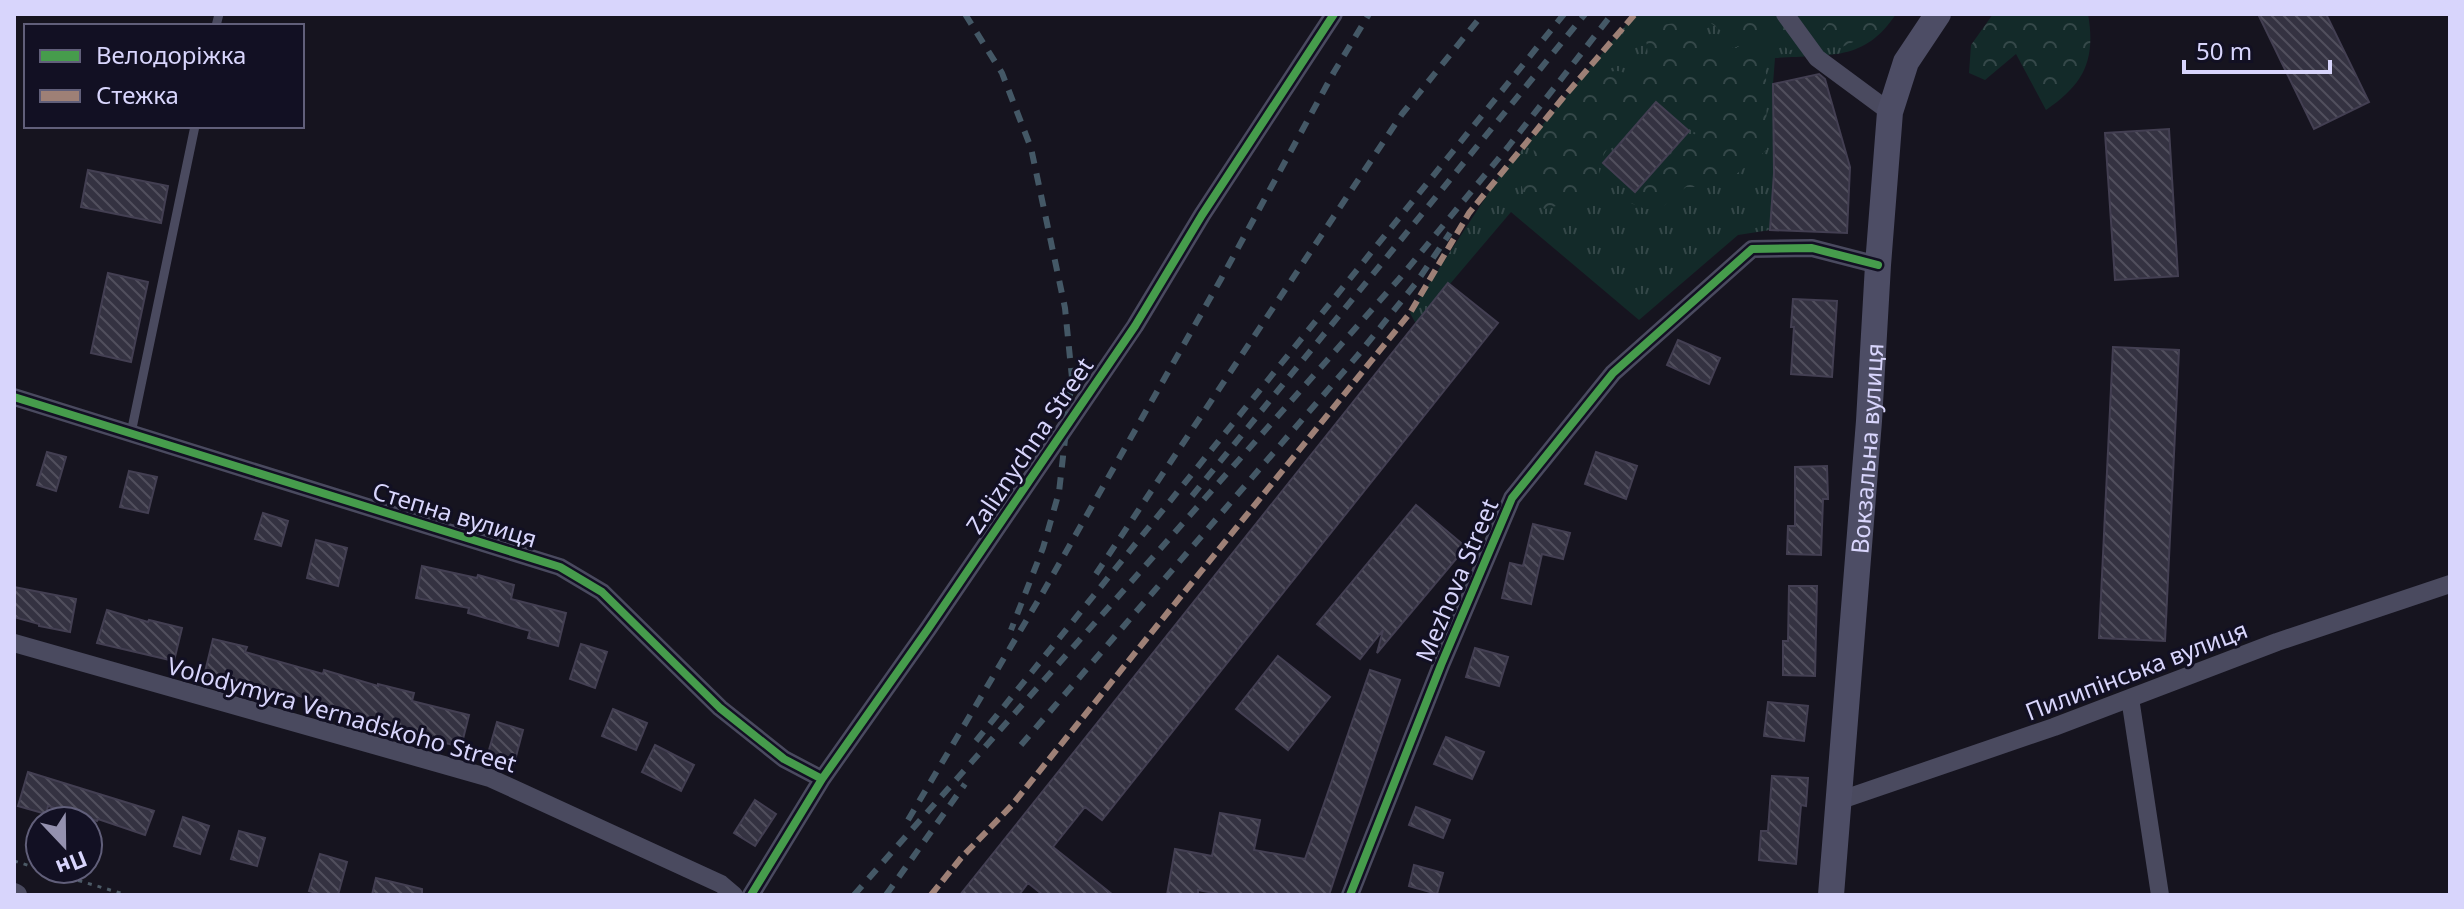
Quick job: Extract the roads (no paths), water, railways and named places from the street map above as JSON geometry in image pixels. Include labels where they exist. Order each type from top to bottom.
[{"type":"main road","name":"Вокзальна вулиця","points":[[1831,895],[1890,112],[1906,62],[1938,14]]},
{"type":"street","name":"Zaliznychna Street","points":[[751,895],[822,779],[1135,326],[1202,215],[1334,14]]},
{"type":"street","points":[[1785,14],[1817,58],[1890,112]]},
{"type":"street","name":"Mezhova Street","points":[[1350,895],[1441,665],[1512,498],[1613,373],[1752,249],[1812,248],[1878,265]]},
{"type":"street","name":"Степна вулиця","points":[[14,397],[560,567],[602,592],[720,708],[784,759],[822,779]]},
{"type":"street","name":"Пилипінська вулиця","points":[[1838,801],[2054,727],[2277,642],[2450,584]]},
{"type":"street","name":"Volodymyra Vernadskoho Street","points":[[14,643],[490,778],[721,884],[734,895]]},
{"type":"street","points":[[2130,698],[2160,895]]},
{"type":"lane","points":[[131,433],[195,128]]},
{"type":"railway","points":[[965,14],[1002,73],[1031,148],[1065,308],[1072,378],[1059,492],[1043,548],[1011,630]]},
{"type":"railway","points":[[908,820],[1042,594],[1369,14]]},
{"type":"railway","points":[[1096,574],[1402,114],[1483,14]]},
{"type":"railway","points":[[976,741],[1564,14]]},
{"type":"railway","points":[[1192,496],[1585,14]]},
{"type":"railway","points":[[854,895],[1399,279],[1612,14]]},
{"type":"railway","points":[[1021,745],[1358,355],[1416,283],[1450,233]]},
{"type":"railway","points":[[886,895],[965,784]]}]
